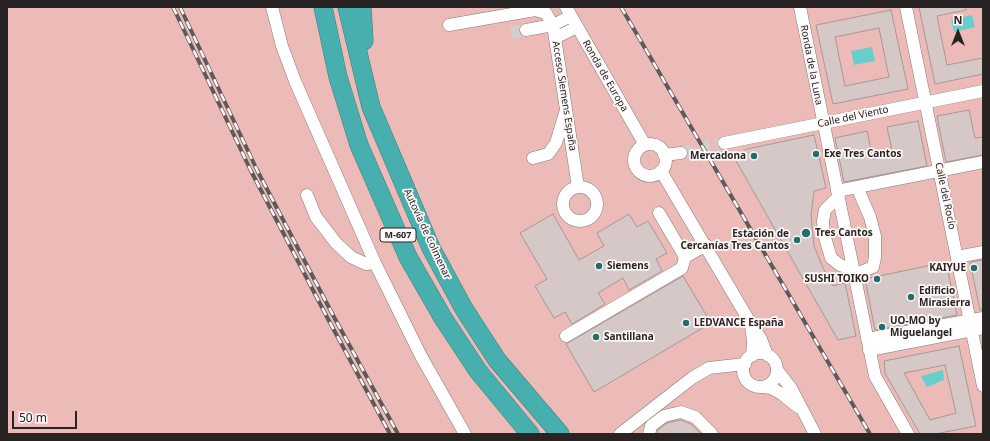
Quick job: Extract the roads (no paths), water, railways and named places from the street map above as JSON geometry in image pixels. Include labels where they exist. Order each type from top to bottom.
[{"type":"highway","name":"M-607","points":[[323,7],[338,77],[359,146],[408,257],[443,318],[478,371],[530,434]]},
{"type":"highway","name":"Autovía de Colmenar","points":[[347,7],[371,107],[431,248],[464,309],[497,360],[555,429]]},
{"type":"highway","points":[[362,7],[366,56],[386,144]]},
{"type":"street","points":[[272,7],[282,46],[295,81],[375,263],[421,356],[465,434]]},
{"type":"street","name":"Ronda de la Luna","points":[[800,7],[822,123],[875,376],[908,434]]},
{"type":"street","name":"Calle del Rocío","points":[[906,7],[957,257],[975,326],[983,386]]},
{"type":"street","points":[[449,25],[535,10],[546,13],[553,25]]},
{"type":"street","points":[[526,30],[553,25],[571,17]]},
{"type":"street","points":[[555,38],[571,17]]},
{"type":"street","name":"Ronda de Europa","points":[[571,17],[645,145]]},
{"type":"street","name":"Acceso Siemens España","points":[[553,25],[578,187]]},
{"type":"street","name":"Calle del Viento","points":[[724,143],[983,90]]},
{"type":"street","points":[[533,158],[548,154],[556,143],[566,109]]},
{"type":"street","points":[[645,145],[654,145],[664,155],[665,163],[661,171],[652,176],[647,176],[638,171],[634,161],[634,156],[640,148],[645,145]]},
{"type":"street","points":[[664,155],[681,154]]},
{"type":"street","points":[[857,187],[870,217],[875,236],[875,257],[873,267],[853,271],[840,265],[831,258],[824,234],[823,214],[838,195],[857,187],[983,162]]},
{"type":"street","points":[[661,171],[706,245],[751,324],[762,339],[767,355],[774,361],[777,370],[790,388],[800,409],[815,434]]},
{"type":"street","points":[[307,195],[316,217],[336,243],[351,257],[366,264],[375,263]]},
{"type":"street","points":[[659,213],[685,257]]},
{"type":"street","points":[[566,336],[682,268],[685,257],[706,245]]},
{"type":"street","points":[[957,257],[983,252]]},
{"type":"street","points":[[868,345],[975,326],[983,318]]},
{"type":"street","points":[[747,381],[744,373],[753,341],[751,324]]},
{"type":"street","points":[[620,434],[692,378],[709,368],[748,360],[757,354],[767,355]]},
{"type":"street","points":[[709,368],[738,375],[757,387],[771,388],[782,394],[800,409]]},
{"type":"street","points":[[763,387],[772,383],[777,374],[777,370]]},
{"type":"street","points":[[648,434],[651,426],[664,416],[681,412],[695,417],[712,434]]},
{"type":"street","points":[[555,429],[568,434]]},
{"type":"water","points":[[972,15],[975,27],[954,32],[951,20]]},
{"type":"water","points":[[872,47],[875,61],[854,65],[851,51]]},
{"type":"water","points":[[943,370],[944,380],[927,387],[921,376]]},
{"type":"tunnel","points":[[511,33],[526,30]]},
{"type":"tunnel","points":[[681,153],[724,143]]},
{"type":"railway","points":[[173,7],[251,171],[390,434]]},
{"type":"railway","points":[[180,7],[257,170],[334,317],[398,434]]},
{"type":"railway","points":[[621,7],[870,434]]},
{"type":"place","name":"Exe Tres Cantos","points":[[816,154]]},
{"type":"place","name":"Mercadona","points":[[754,156]]},
{"type":"place","name":"Tres Cantos","points":[[806,233]]},
{"type":"place","name":"Estación de Cercanías Tres Cantos","points":[[797,240]]},
{"type":"place","name":"Siemens","points":[[599,266]]},
{"type":"place","name":"KAIYUE","points":[[974,268]]},
{"type":"place","name":"SUSHI TOIKO","points":[[877,279]]},
{"type":"place","name":"Edificio Mirasierra","points":[[911,297]]},
{"type":"place","name":"LEDVANCE España","points":[[686,323]]},
{"type":"place","name":"UO-MO by Miguelangel","points":[[882,327]]},
{"type":"place","name":"Santillana","points":[[596,337]]}]
